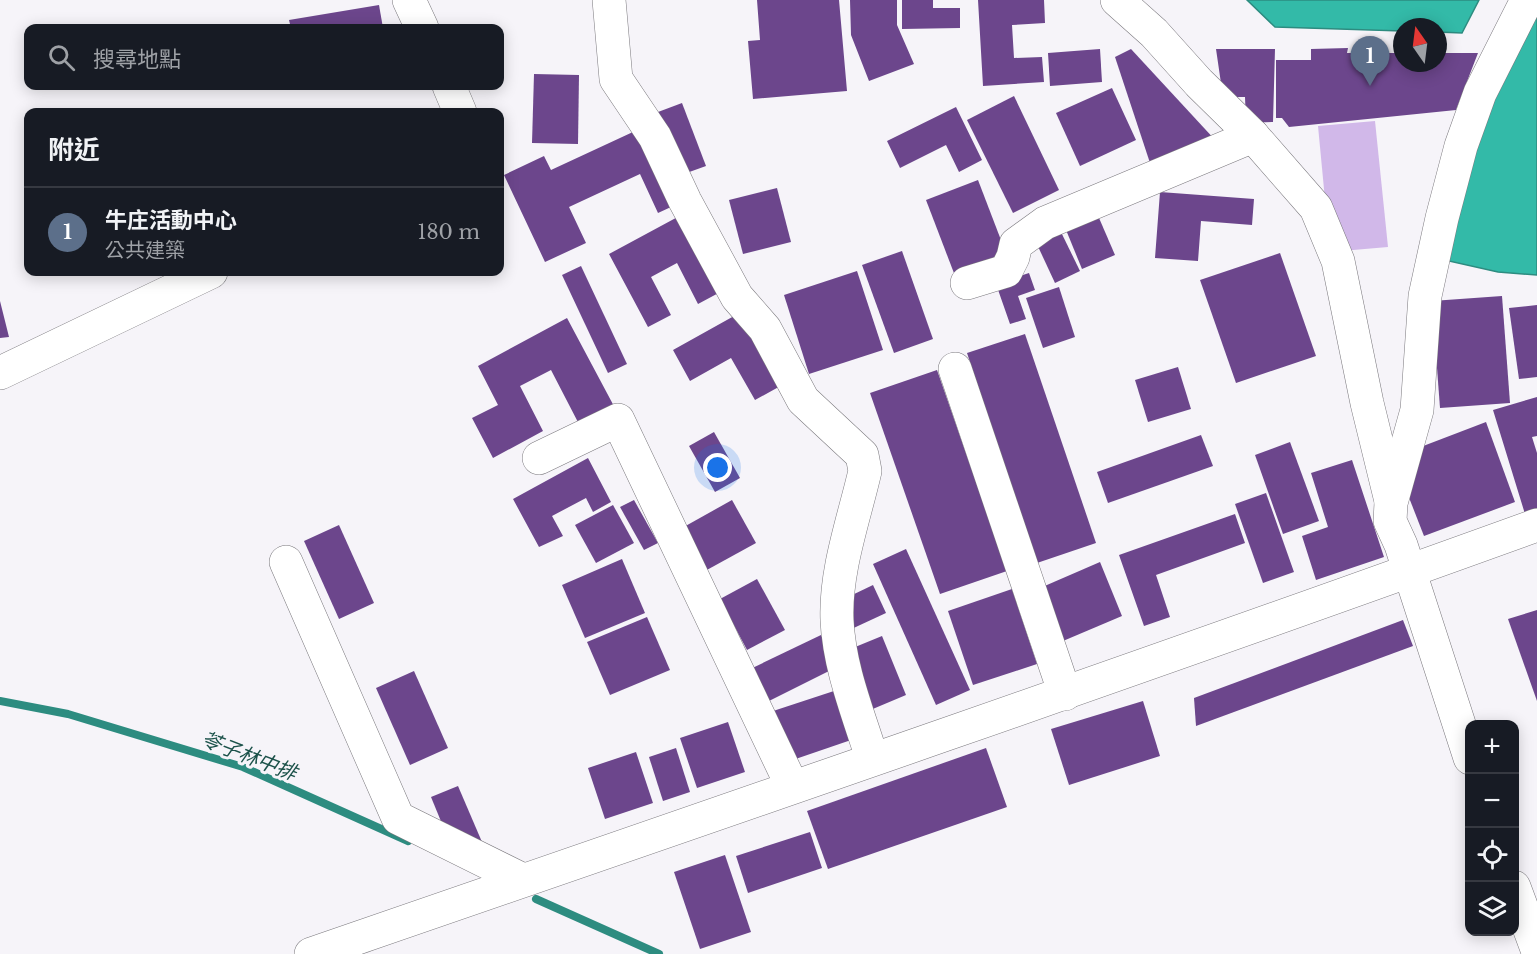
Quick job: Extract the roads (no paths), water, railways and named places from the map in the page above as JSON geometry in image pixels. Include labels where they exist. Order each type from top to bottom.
[{"type":"street","points":[[409,0],[420,24]]},
{"type":"street","points":[[609,0],[616,79],[655,137],[685,201],[738,297],[765,329],[803,400],[862,455],[866,471],[840,573],[837,620],[844,670],[872,758]]},
{"type":"street","points":[[1117,0],[1154,33],[1199,83],[1253,136],[1316,208],[1338,261],[1367,403],[1391,502]]},
{"type":"street","points":[[1465,743],[1401,545],[1390,521],[1391,502],[1417,410],[1425,296],[1461,146],[1480,93],[1527,0]]},
{"type":"street","points":[[451,90],[458,108]]},
{"type":"street","points":[[968,283],[1006,271],[1016,244],[1045,223],[1253,136]]},
{"type":"street","points":[[0,373],[203,276]]},
{"type":"street","points":[[955,369],[1065,694]]},
{"type":"street","points":[[539,458],[618,420],[792,786]]},
{"type":"street","points":[[311,954],[872,758],[1065,694],[1537,525]]},
{"type":"street","points":[[286,562],[398,818],[523,880]]},
{"type":"street","points":[[1519,898],[1537,949]]},
{"type":"waterway","name":"苓子林中排","points":[[0,701],[68,714],[243,767],[408,841]]},
{"type":"waterway","name":"苓子林中排","points":[[536,899],[659,954]]},
{"type":"place","name":"牛庄活動中心","points":[[1370,86]]}]
